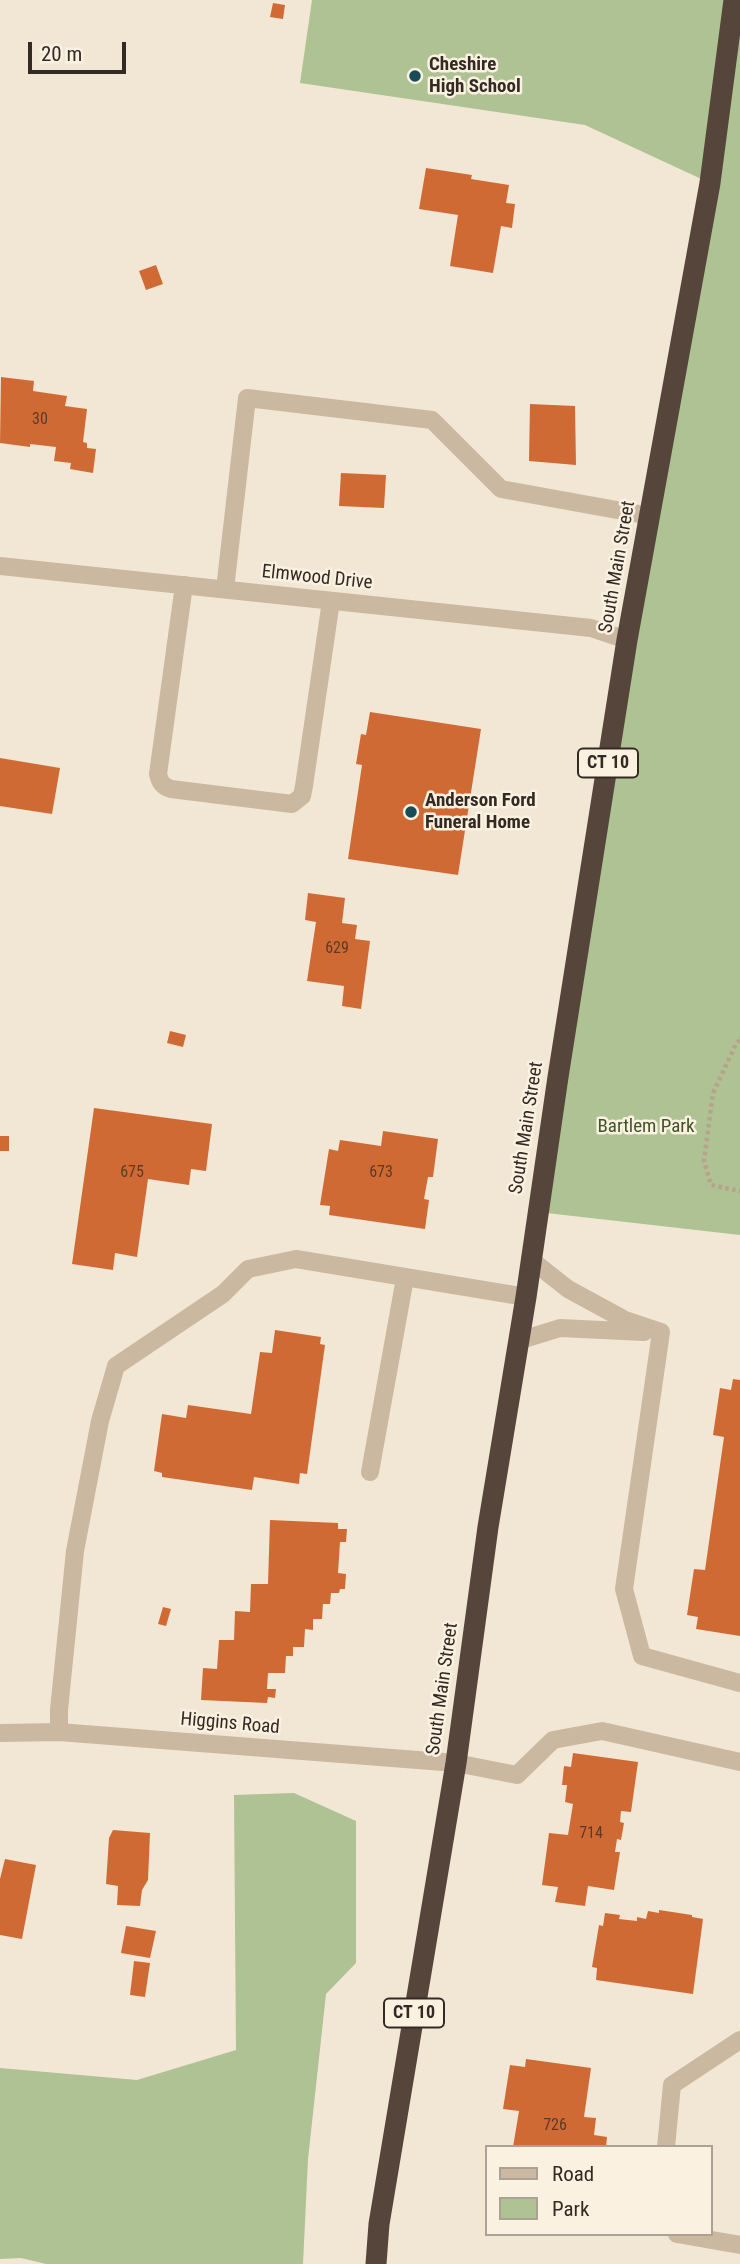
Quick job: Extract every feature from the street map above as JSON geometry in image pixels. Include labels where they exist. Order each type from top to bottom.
[{"type":"highway","name":"South Main Street","points":[[376,2264],[379,2224],[456,1763],[488,1527],[627,640],[710,183],[734,0]]},
{"type":"street","points":[[225,589],[247,398],[432,420],[501,489],[650,516]]},
{"type":"street","name":"Elmwood Drive","points":[[0,566],[591,628],[627,640]]},
{"type":"street","points":[[184,585],[158,774],[160,783],[171,789],[292,804],[302,796],[304,786],[331,601]]},
{"type":"street","points":[[59,1732],[75,1551],[100,1421],[116,1366],[223,1294],[248,1269],[296,1259],[526,1297]]},
{"type":"street","points":[[530,1259],[568,1289],[625,1320],[661,1332]]},
{"type":"street","points":[[370,1472],[405,1278]]},
{"type":"street","points":[[518,1341],[559,1328],[661,1332]]},
{"type":"street","points":[[661,1332],[624,1589],[642,1656],[740,1682]]},
{"type":"street","name":"Higgins Road","points":[[0,1733],[59,1732],[456,1763],[517,1775],[554,1740],[602,1731],[740,1762]]},
{"type":"street","points":[[666,2145],[672,2085],[740,2040]]},
{"type":"street","points":[[688,2236],[740,2245]]},
{"type":"path","points":[[740,1040],[713,1093],[704,1161],[711,1185],[740,1191]]},
{"type":"green space","name":"Bartlem Park","points":[[312,0],[740,0],[740,1235],[538,1212],[710,183],[585,125],[300,83]]},
{"type":"green space","points":[[294,1793],[356,1821],[356,1963],[326,1994],[308,2159],[303,2264],[46,2264],[21,2258],[0,2259],[0,2068],[137,2080],[236,2050],[234,1795]]},
{"type":"building","points":[[273,3],[285,5],[283,19],[270,17]]},
{"type":"building","points":[[426,168],[472,175],[471,179],[509,185],[506,203],[515,204],[512,228],[501,226],[493,273],[450,266],[458,215],[419,209]]},
{"type":"building","points":[[156,265],[163,284],[146,290],[139,271]]},
{"type":"building","points":[[1,377],[34,381],[33,391],[67,396],[65,406],[87,409],[83,442],[87,443],[87,448],[96,449],[93,473],[70,469],[71,463],[54,461],[56,447],[0,443]]},
{"type":"building","points":[[530,404],[575,406],[576,465],[529,461]]},
{"type":"building","points":[[341,473],[386,475],[384,508],[339,506]]},
{"type":"building","name":"Anderson Ford Funeral Home","points":[[370,712],[481,729],[458,875],[348,859],[362,765],[356,764],[361,734],[366,735]]},
{"type":"building","points":[[0,758],[60,768],[52,814],[0,806]]},
{"type":"building","points":[[308,893],[345,898],[342,923],[357,925],[355,939],[370,941],[361,1009],[342,1006],[344,986],[307,981],[316,922],[305,920]]},
{"type":"building","points":[[170,1031],[186,1035],[183,1047],[167,1043]]},
{"type":"building","points":[[94,1108],[212,1124],[206,1171],[191,1169],[189,1185],[148,1179],[137,1257],[115,1253],[113,1270],[72,1264]]},
{"type":"building","points":[[383,1131],[438,1139],[433,1177],[428,1177],[424,1199],[429,1200],[425,1229],[329,1215],[330,1206],[320,1205],[329,1149],[338,1151],[340,1140],[381,1146]]},
{"type":"building","points":[[0,1136],[9,1136],[9,1151],[0,1151]]},
{"type":"building","points":[[275,1330],[321,1337],[320,1344],[325,1345],[307,1474],[300,1473],[299,1484],[254,1477],[252,1490],[162,1477],[162,1473],[154,1471],[162,1414],[186,1418],[188,1405],[251,1414],[260,1352],[272,1353]]},
{"type":"building","points":[[733,1379],[740,1380],[740,1636],[696,1629],[698,1617],[687,1615],[694,1569],[705,1570],[724,1437],[713,1435],[720,1388],[731,1390]]},
{"type":"building","points":[[270,1520],[338,1523],[338,1529],[347,1529],[346,1542],[340,1542],[338,1573],[346,1574],[345,1589],[340,1589],[339,1593],[331,1593],[330,1604],[323,1604],[322,1619],[313,1619],[313,1630],[305,1629],[304,1647],[293,1647],[293,1656],[286,1656],[285,1673],[268,1673],[267,1689],[276,1689],[275,1698],[268,1697],[267,1703],[201,1700],[203,1668],[217,1669],[219,1640],[234,1640],[235,1611],[250,1612],[251,1584],[268,1584]]},
{"type":"building","points":[[163,1607],[171,1609],[166,1626],[158,1624]]},
{"type":"building","points":[[573,1753],[638,1762],[631,1812],[621,1811],[620,1822],[624,1823],[621,1840],[617,1839],[615,1852],[620,1852],[614,1890],[588,1886],[585,1906],[555,1902],[558,1887],[542,1885],[549,1833],[568,1835],[573,1804],[565,1802],[567,1785],[562,1785],[564,1766],[571,1767]]},
{"type":"building","points":[[113,1830],[150,1833],[148,1880],[142,1890],[140,1906],[117,1905],[118,1886],[106,1884],[109,1838]]},
{"type":"building","points":[[5,1859],[36,1865],[22,1939],[0,1935],[0,1879]]},
{"type":"building","points":[[659,1910],[703,1919],[693,1994],[596,1980],[597,1968],[592,1967],[599,1925],[603,1926],[605,1913],[620,1915],[619,1919],[637,1921],[637,1917],[646,1919],[648,1911],[659,1913]]},
{"type":"building","points":[[126,1926],[156,1931],[150,1958],[121,1953]]},
{"type":"building","points":[[134,1961],[150,1963],[145,1997],[130,1995]]},
{"type":"building","points":[[526,2059],[591,2068],[584,2117],[596,2118],[594,2135],[607,2137],[606,2145],[513,2145],[519,2111],[503,2109],[510,2065],[525,2067]]},
{"type":"place","name":"Cheshire High School","points":[[415,76]]},
{"type":"place","name":"Anderson Ford Funeral Home","points":[[411,812]]}]
